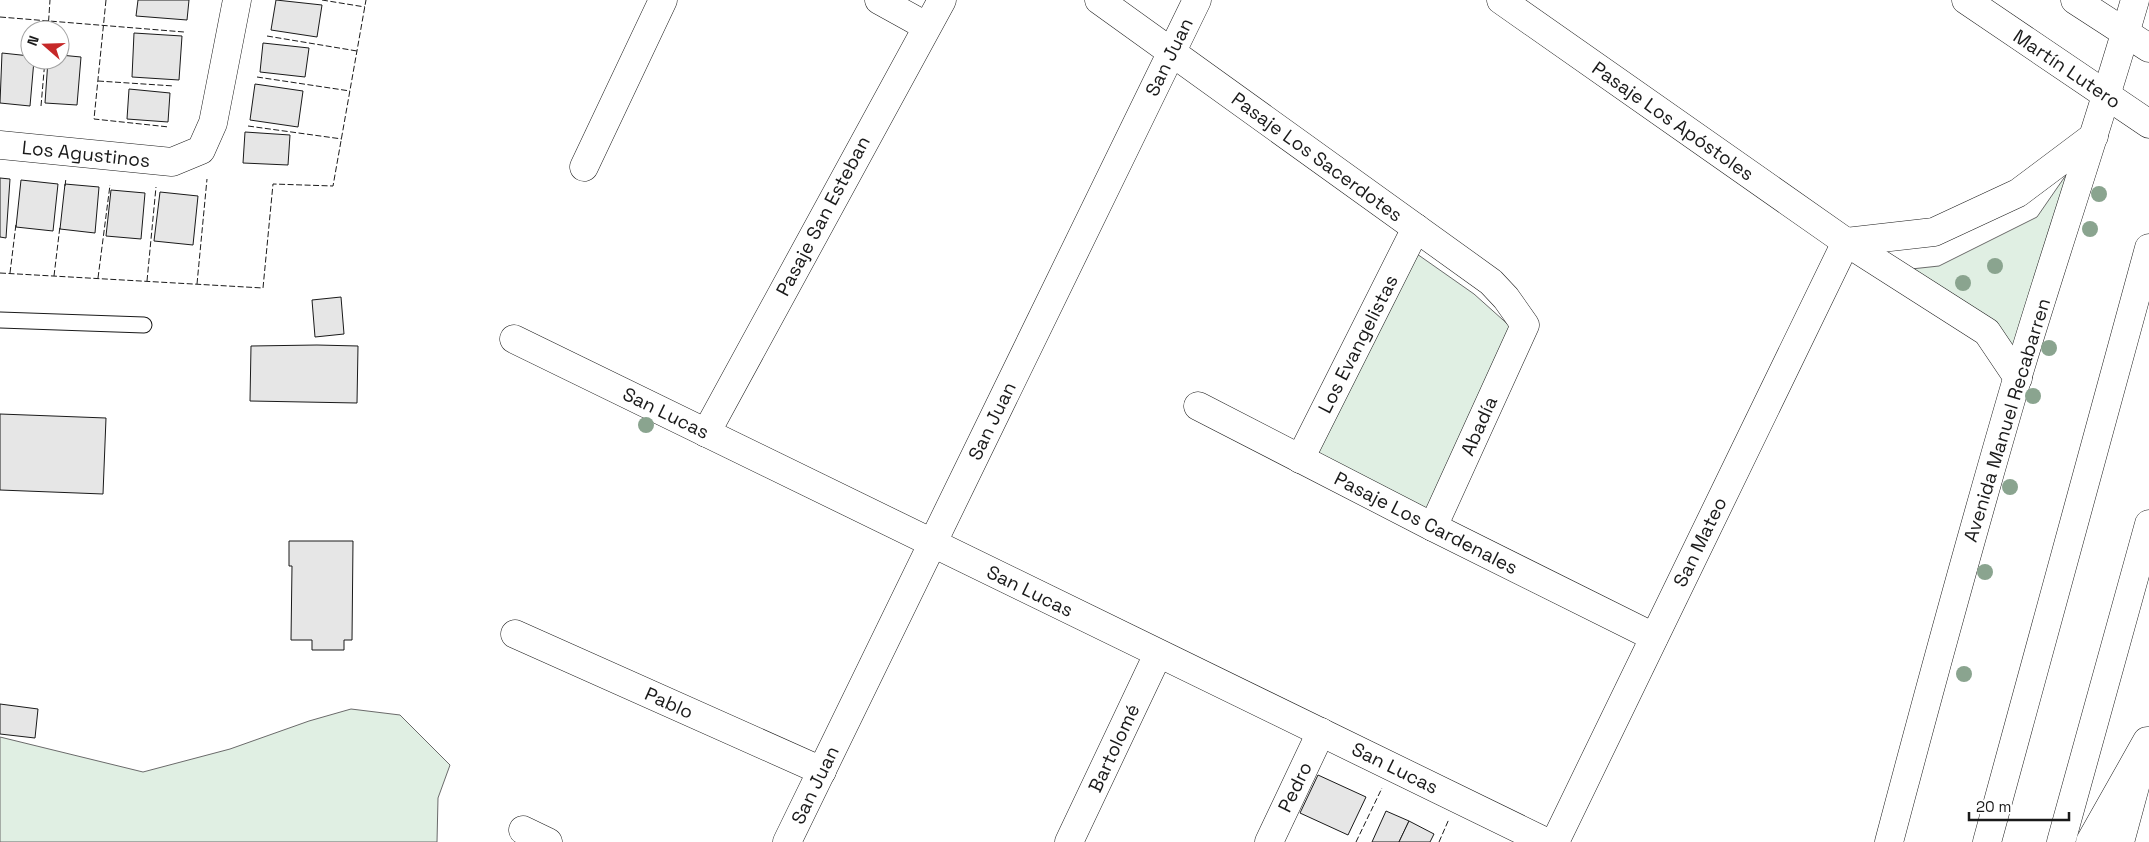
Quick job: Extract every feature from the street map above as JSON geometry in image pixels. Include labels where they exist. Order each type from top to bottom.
[{"type":"street","name":"Los Agustinos","points":[[0,145],[172,162],[202,150],[213,123],[238,0]]},
{"type":"street","points":[[584,167],[664,0]]},
{"type":"street","points":[[879,0],[926,26]]},
{"type":"street","name":"Pasaje San Esteban","points":[[706,433],[926,26],[942,0]]},
{"type":"street","name":"Pasaje Los Sacerdotes","points":[[1100,0],[1491,282],[1506,298],[1525,325]]},
{"type":"street","name":"San Juan","points":[[787,842],[1197,0]]},
{"type":"street","name":"Pasaje Los Apóstoles","points":[[1501,0],[1846,242],[1987,332],[2018,378]]},
{"type":"street","points":[[2075,0],[2149,48]]},
{"type":"street","name":"Avenida Manuel Recabarren","points":[[1889,842],[1952,605],[2018,378],[2107,96],[2134,0]]},
{"type":"street","name":"Martín Lutero","points":[[1982,4],[2107,96],[2149,124]]},
{"type":"street","points":[[1846,242],[1934,232],[2018,192],[2094,136]]},
{"type":"street","name":"Los Evangelistas","points":[[1300,459],[1416,228]]},
{"type":"street","name":"San Mateo","points":[[1556,842],[1846,242]]},
{"type":"street","points":[[1987,842],[2149,248]]},
{"type":"street","name":"Abadía","points":[[1433,527],[1525,325]]},
{"type":"street","name":"San Lucas","points":[[514,340],[1546,842]]},
{"type":"street","name":"Pasaje Los Cardenales","points":[[1198,406],[1433,527],[1654,637]]},
{"type":"street","points":[[2061,842],[2149,524]]},
{"type":"street","name":"Pablo","points":[[515,634],[822,771]]},
{"type":"street","name":"Bartolomé","points":[[1069,842],[1158,654]]},
{"type":"street","name":"Pedro","points":[[1269,842],[1322,732]]},
{"type":"street","points":[[2090,842],[2148,739]]},
{"type":"street","points":[[2120,842],[2148,739]]},
{"type":"street","points":[[523,830],[548,842]]},
{"type":"lane","points":[[0,320],[144,325]]},
{"type":"green space","points":[[2075,162],[2014,353],[1902,270],[1939,266],[2037,217]]},
{"type":"green space","points":[[1417,254],[1474,294],[1512,328],[1427,509],[1317,453]]},
{"type":"green space","points":[[351,709],[400,715],[450,765],[438,798],[437,842],[0,842],[0,737],[143,772],[230,749],[309,721]]},
{"type":"building","points":[[138,0],[189,0],[187,20],[136,16]]},
{"type":"building","points":[[276,0],[322,5],[317,37],[271,30]]},
{"type":"building","points":[[134,33],[182,36],[179,80],[132,77]]},
{"type":"building","points":[[263,43],[309,48],[305,77],[260,72]]},
{"type":"building","points":[[2,53],[20,55],[20,70],[33,70],[30,106],[0,103]]},
{"type":"building","points":[[70,56],[81,57],[77,105],[45,103],[47,70],[70,70]]},
{"type":"building","points":[[255,84],[303,91],[298,127],[250,120]]},
{"type":"building","points":[[129,89],[170,93],[168,122],[127,119]]},
{"type":"building","points":[[245,132],[290,135],[288,165],[243,163]]},
{"type":"building","points":[[0,178],[10,179],[6,238],[0,237]]},
{"type":"building","points":[[21,180],[58,184],[53,231],[16,227]]},
{"type":"building","points":[[65,184],[99,187],[95,233],[60,229]]},
{"type":"building","points":[[111,190],[145,193],[141,239],[106,236]]},
{"type":"building","points":[[160,192],[198,196],[193,245],[154,241]]},
{"type":"building","points":[[341,297],[344,334],[315,337],[312,300]]},
{"type":"building","points":[[251,346],[358,346],[357,403],[250,401]]},
{"type":"building","points":[[0,414],[106,418],[103,494],[0,490]]},
{"type":"building","points":[[289,541],[353,541],[352,640],[344,640],[344,650],[312,650],[312,640],[291,640],[292,566],[289,566]]},
{"type":"building","points":[[0,704],[38,709],[35,738],[0,734]]},
{"type":"building","points":[[1318,775],[1366,797],[1348,835],[1300,813]]},
{"type":"building","points":[[1386,811],[1409,821],[1399,842],[1372,842]]},
{"type":"building","points":[[1409,821],[1434,834],[1430,842],[1399,842]]},
{"type":"fence","points":[[49,20],[50,0]]},
{"type":"fence","points":[[106,0],[94,119],[169,127]]},
{"type":"fence","points":[[322,0],[365,7]]},
{"type":"fence","points":[[0,273],[263,288],[273,184],[333,186],[366,0]]},
{"type":"fence","points":[[0,17],[184,32]]},
{"type":"fence","points":[[267,36],[357,51]]},
{"type":"fence","points":[[41,106],[44,70]]},
{"type":"fence","points":[[257,77],[350,91]]},
{"type":"fence","points":[[98,81],[174,86]]},
{"type":"fence","points":[[248,126],[342,139]]},
{"type":"fence","points":[[65,186],[66,178]]},
{"type":"fence","points":[[197,284],[207,179]]},
{"type":"fence","points":[[98,278],[110,185]]},
{"type":"fence","points":[[147,281],[156,187]]},
{"type":"fence","points":[[10,273],[16,224]]},
{"type":"fence","points":[[54,276],[60,226]]},
{"type":"fence","points":[[1356,842],[1382,788]]},
{"type":"fence","points":[[1439,842],[1449,819]]}]
